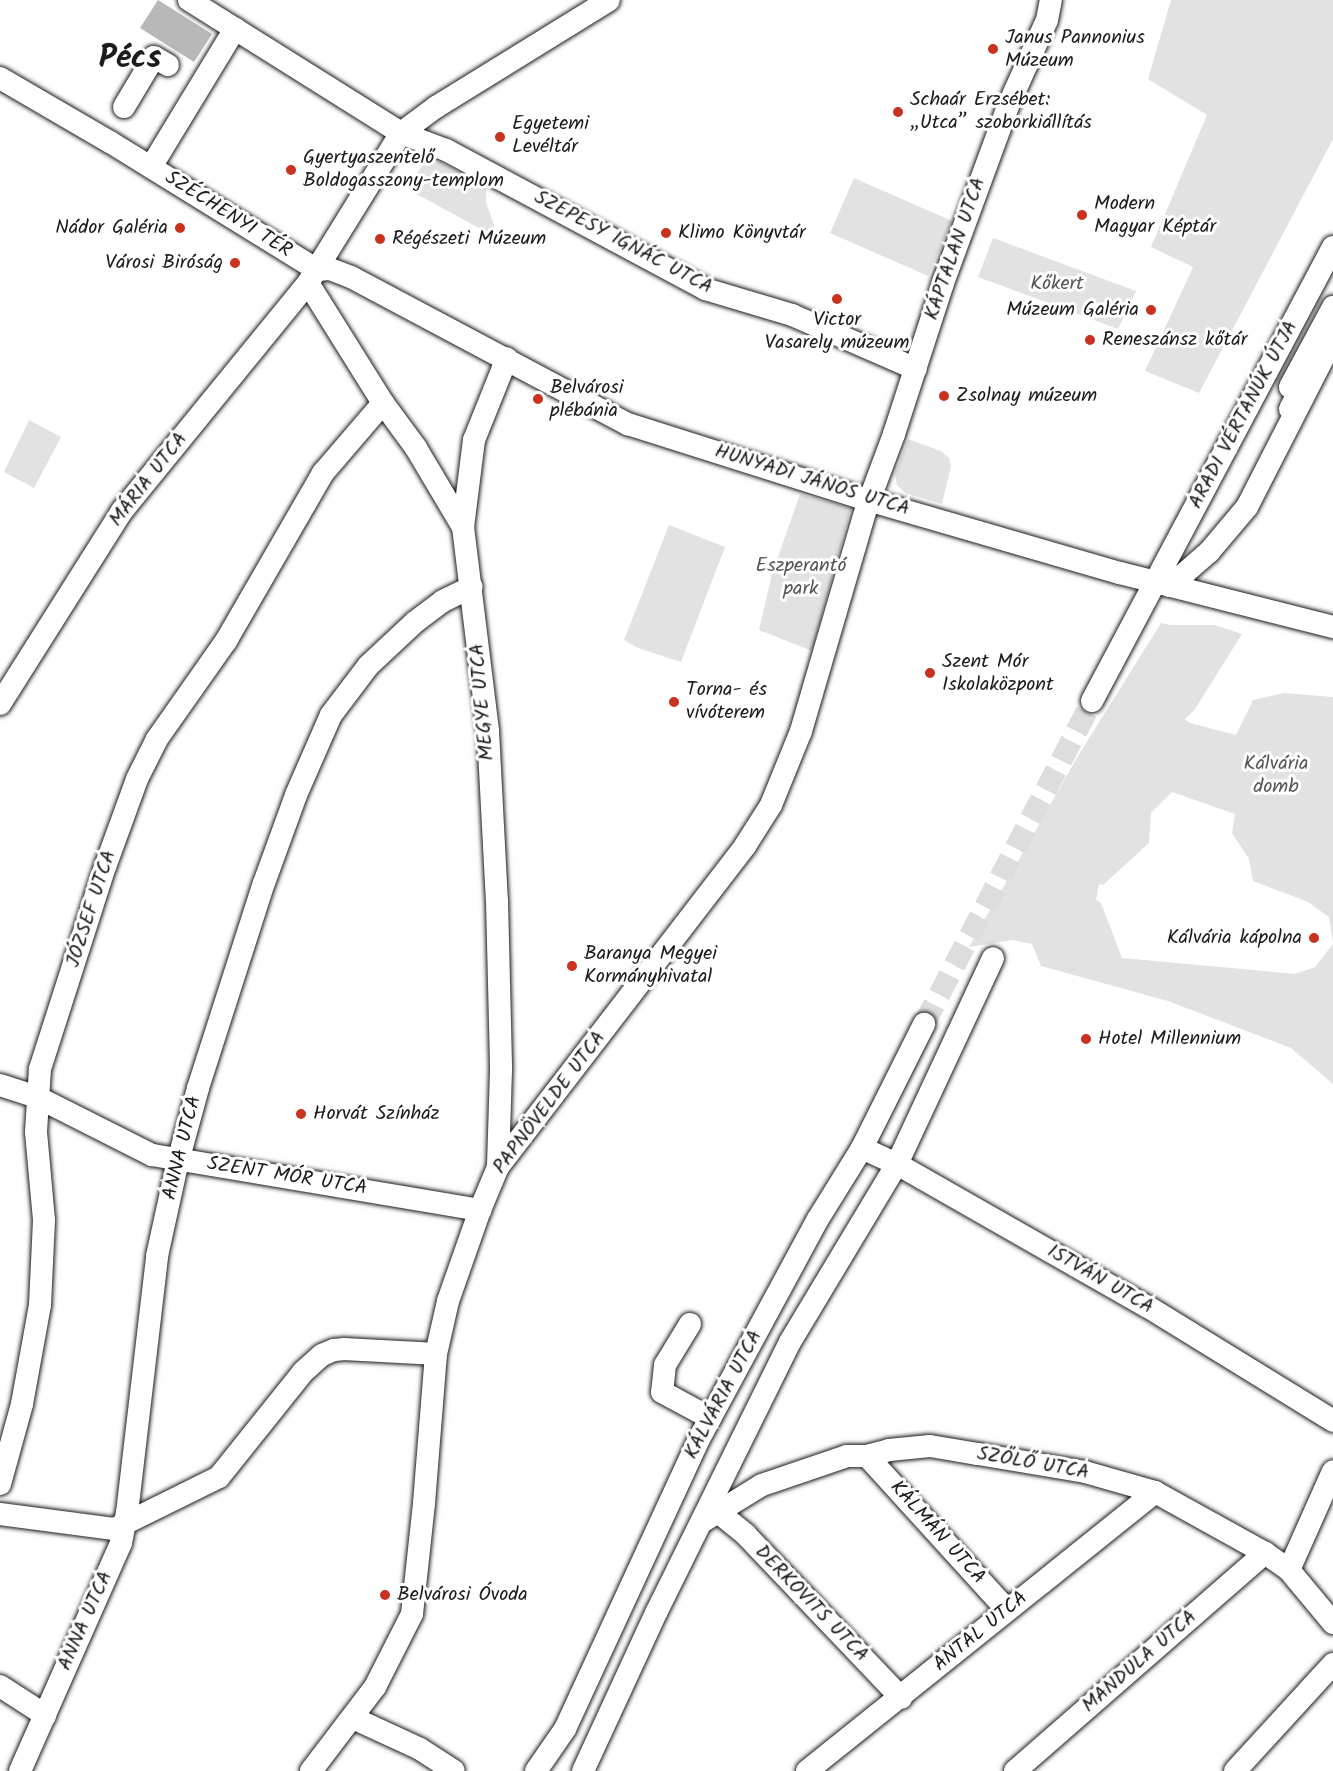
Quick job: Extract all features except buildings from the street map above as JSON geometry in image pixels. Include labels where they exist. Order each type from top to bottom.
[{"type":"street","points":[[189,0],[401,133]]},
{"type":"street","points":[[313,277],[401,133],[436,107],[609,0]]},
{"type":"street","name":"KÁPTALAN UTCA","points":[[868,500],[916,369],[962,229],[1008,106],[1047,20],[1051,0]]},
{"type":"street","points":[[151,168],[196,82],[235,29]]},
{"type":"street","points":[[124,107],[144,89],[154,57],[168,65]]},
{"type":"street","name":"SZÉCHENYI TÉR","points":[[0,78],[107,136],[313,277]]},
{"type":"street","name":"SZEPESY IGNÁC UTCA","points":[[401,133],[446,150],[705,289],[792,315],[916,369]]},
{"type":"street","name":"ARADI VÉRTANÚK ÚTJA","points":[[1163,584],[1333,247]]},
{"type":"street","name":"HUNYADI JÁNOS UTCA","points":[[313,277],[330,269],[351,277],[628,424],[868,500],[1163,584],[1333,627]]},
{"type":"street","name":"MEGYE UTCA","points":[[313,277],[383,402],[416,448],[463,526],[488,731],[497,901],[501,1070],[498,1167]]},
{"type":"street","name":"MÁRIA UTCA","points":[[0,704],[54,614],[122,511],[313,277]]},
{"type":"street","points":[[1198,562],[1240,501],[1299,392],[1290,387],[1333,306]]},
{"type":"street","name":"ARADI VÉRTANÚK ÚTJA","points":[[1163,584],[1198,562],[1247,507],[1333,339]]},
{"type":"street","points":[[463,526],[474,440],[507,358]]},
{"type":"street","name":"JÓZSEF UTCA","points":[[0,1484],[22,1404],[40,1305],[44,1220],[36,1132],[40,1069],[137,779],[157,739],[226,641],[323,473],[383,402]]},
{"type":"street","name":"PAPNÖVELDE UTCA","points":[[311,1771],[353,1718],[387,1666],[412,1614],[436,1354],[448,1301],[480,1210],[498,1167],[738,855],[771,805],[801,731],[868,500]]},
{"type":"street","points":[[1092,701],[1163,584]]},
{"type":"street","name":"ANNA UTCA","points":[[20,1771],[121,1543],[157,1256],[178,1161],[198,1088],[264,883],[296,795],[331,715],[368,666],[415,622],[442,601],[472,587]]},
{"type":"street","name":"KÁLVÁRIA UTCA","points":[[583,1771],[606,1718],[710,1517],[790,1342],[897,1164],[993,958]]},
{"type":"street","name":"KÁLVÁRIA UTCA","points":[[536,1771],[565,1729],[710,1418],[818,1219],[862,1148],[924,1024]]},
{"type":"street","name":"SZENT MÓR UTCA","points":[[0,1085],[37,1097],[152,1155],[178,1161],[348,1186],[480,1210]]},
{"type":"street","name":"ISTVÁN UTCA","points":[[862,1148],[897,1164],[1148,1307],[1333,1422]]},
{"type":"street","points":[[690,1324],[665,1365],[662,1392],[710,1418]]},
{"type":"street","points":[[0,1514],[114,1529],[219,1477],[303,1372],[322,1355],[334,1350],[345,1349],[436,1354]]},
{"type":"street","name":"SZŐLŐ UTCA","points":[[710,1517],[762,1485],[811,1466],[847,1456],[867,1456],[889,1450],[930,1446],[1085,1472],[1155,1492],[1265,1553],[1289,1570],[1333,1623]]},
{"type":"street","name":"KÁLMÁN UTCA","points":[[867,1456],[1007,1610]]},
{"type":"street","points":[[1289,1570],[1333,1471]]},
{"type":"street","name":"ANTAL UTCA","points":[[807,1771],[901,1698],[1155,1492]]},
{"type":"street","name":"DERKOVITS UTCA","points":[[710,1517],[746,1535],[901,1698]]},
{"type":"street","name":"MANDULA UTCA","points":[[1015,1771],[1265,1553]]},
{"type":"street","points":[[1235,1771],[1333,1664]]},
{"type":"street","points":[[0,1686],[45,1715]]},
{"type":"street","points":[[353,1718],[420,1749],[454,1771]]},
{"type":"green space","points":[[1171,0],[1333,0],[1333,139],[1199,393],[1145,371],[1193,267],[1151,247],[1207,115],[1148,79]]},
{"type":"green space","points":[[440,162],[486,187],[486,202],[495,228],[488,233],[413,192],[411,182],[422,166]]},
{"type":"green space","points":[[854,178],[952,221],[928,276],[830,233]]},
{"type":"green space","name":"Kőkert","points":[[993,238],[1136,291],[1118,329],[978,277]]},
{"type":"green space","points":[[29,420],[61,437],[34,488],[4,472]]},
{"type":"green space","points":[[908,439],[941,451],[949,458],[951,466],[942,504],[905,493],[897,485],[895,474]]},
{"type":"green space","name":"Eszperantó park","points":[[800,494],[851,508],[812,651],[759,630],[772,574]]},
{"type":"green space","points":[[669,525],[725,547],[681,662],[638,648],[624,640]]},
{"type":"green space","name":"Kálvária domb","points":[[1161,623],[1215,625],[1242,634],[1195,709],[1185,719],[1190,723],[1236,735],[1253,700],[1284,693],[1333,697],[1333,943],[1329,917],[1308,902],[1253,881],[1249,859],[1232,833],[1235,814],[1172,792],[1151,813],[1149,843],[1103,885],[1099,884],[1096,900],[1101,903],[1122,958],[1295,974],[1315,967],[1333,944],[1333,1084],[1291,1048],[1168,1001],[1041,966],[1032,944],[1013,940],[969,947],[1078,756]]},
{"type":"shaded area","points":[[158,0],[212,34],[194,62],[140,28]]},
{"type":"tunnel","points":[[924,1024],[1092,701]]},
{"type":"place","name":"Janus Pannonius Múzeum","points":[[993,49]]},
{"type":"place","name":"Schaár Erzsébet: „Utca” szoborkiállítás","points":[[898,112]]},
{"type":"place","name":"Egyetemi Levéltár","points":[[500,137]]},
{"type":"place","name":"Gyertyaszentelő Boldogasszony-templom","points":[[291,170]]},
{"type":"place","name":"Modern Magyar Képtár","points":[[1082,215]]},
{"type":"place","name":"Nádor Galéria","points":[[180,228]]},
{"type":"place","name":"Klimo Könyvtár","points":[[666,233]]},
{"type":"place","name":"Régészeti Múzeum","points":[[380,239]]},
{"type":"place","name":"Városi Biróság","points":[[235,263]]},
{"type":"place","name":"Victor Vasarely múzeum","points":[[837,299]]},
{"type":"place","name":"Múzeum Galéria","points":[[1151,310]]},
{"type":"place","name":"Reneszánsz kőtár","points":[[1090,340]]},
{"type":"place","name":"Zsolnay múzeum","points":[[944,396]]},
{"type":"place","name":"Belvárosi plébánia","points":[[538,399]]},
{"type":"place","name":"Szent Mór Iskolaközpont","points":[[930,673]]},
{"type":"place","name":"Torna- és vívóterem","points":[[674,702]]},
{"type":"place","name":"Kálvária kápolna","points":[[1314,938]]},
{"type":"place","name":"Baranya Megyei Kormányhivatal","points":[[572,966]]},
{"type":"place","name":"Hotel Millennium","points":[[1086,1039]]},
{"type":"place","name":"Horvát Színház","points":[[301,1114]]},
{"type":"place","name":"Belvárosi Óvoda","points":[[385,1595]]},
{"type":"district","name":"Pécs","points":[[130,59]]}]
